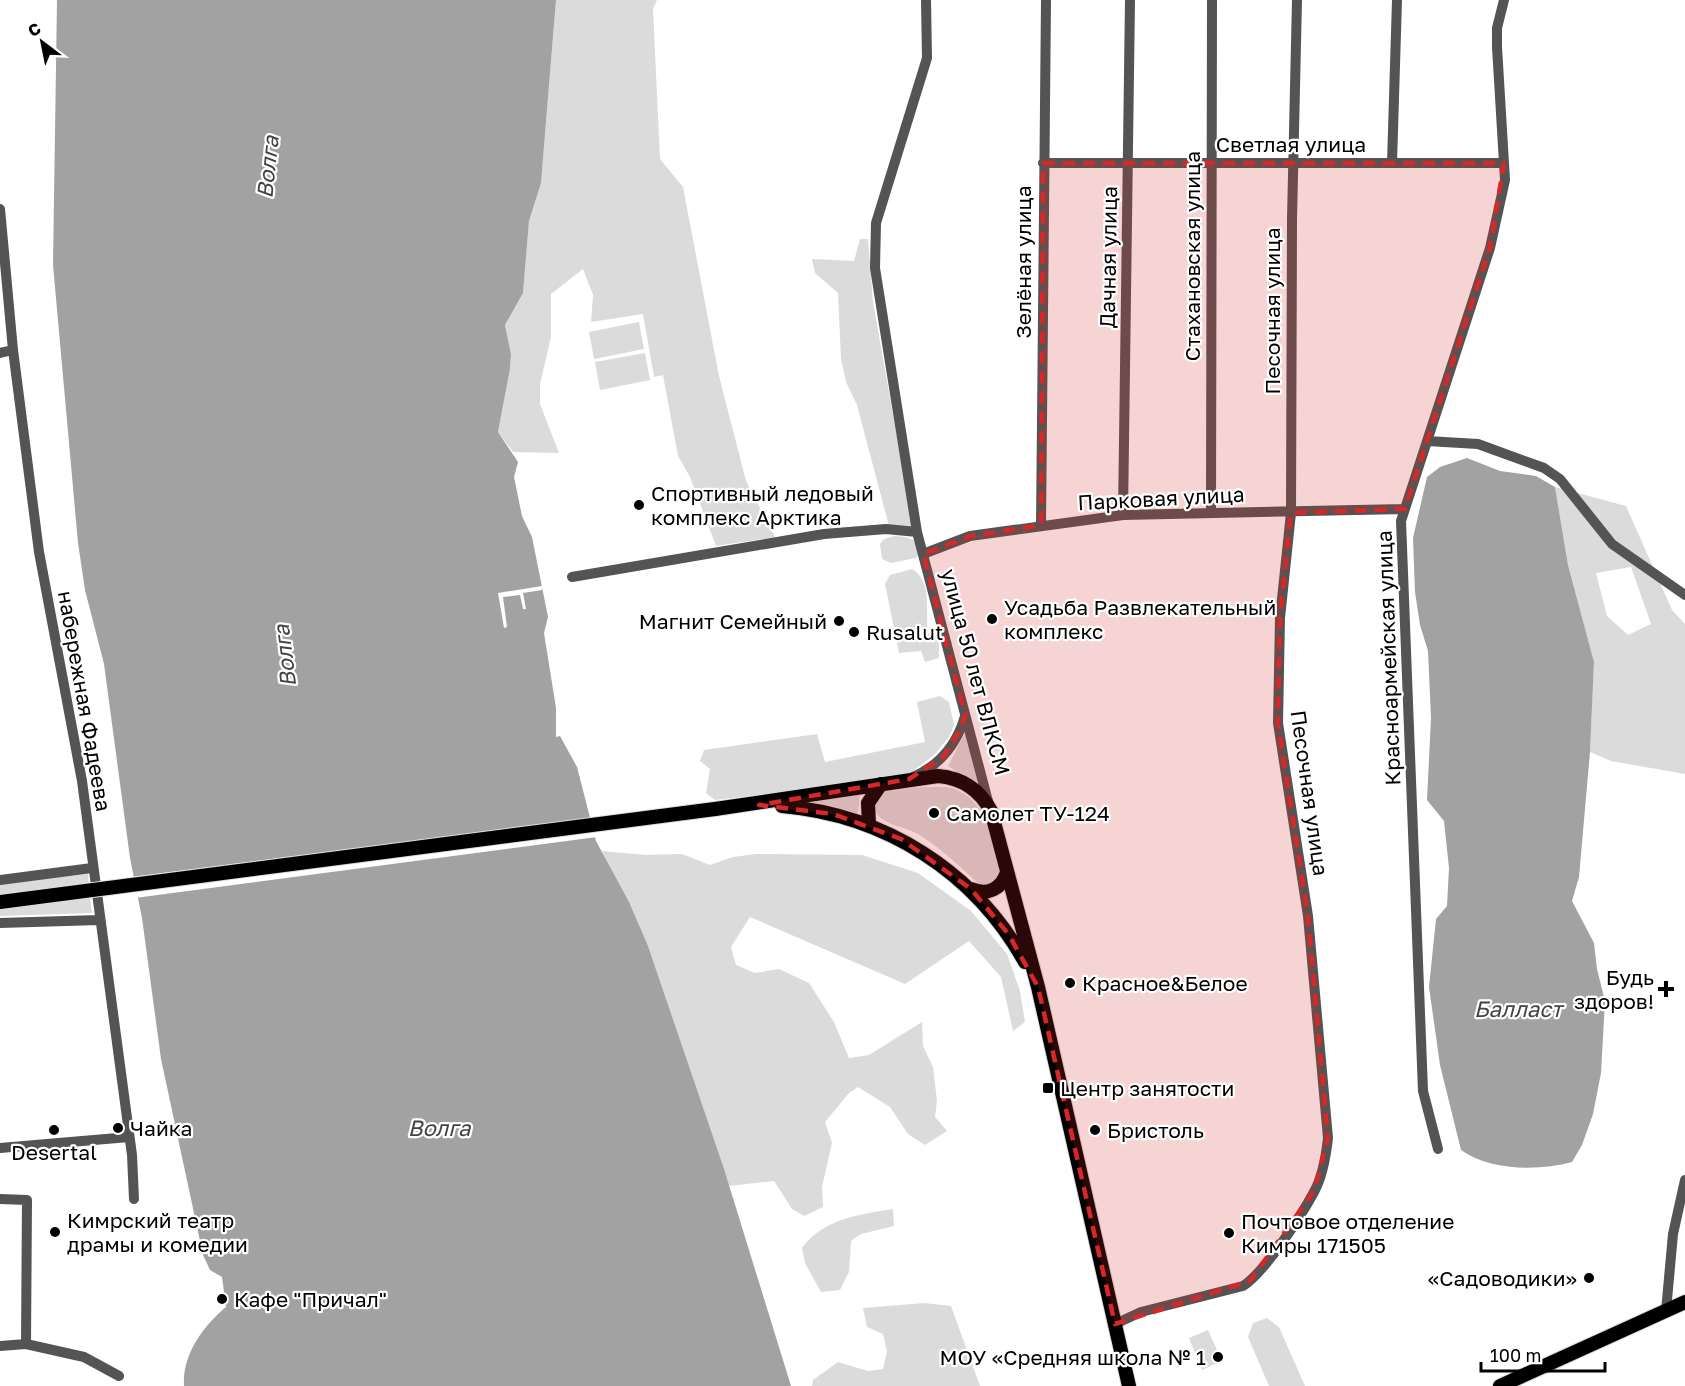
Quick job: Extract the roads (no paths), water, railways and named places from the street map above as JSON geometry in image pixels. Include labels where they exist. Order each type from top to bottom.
[{"type":"main road","points":[[0,902],[759,805],[938,776],[955,779],[976,791],[991,811]]},
{"type":"main road","points":[[869,825],[868,803],[881,784]]},
{"type":"main road","points":[[759,805],[815,810],[869,825],[930,856],[971,889],[1009,935],[1038,987]]},
{"type":"main road","name":"улица 50 лет ВЛКСМ","points":[[991,811],[1038,987],[1129,1386]]},
{"type":"main road","points":[[971,889],[982,892],[993,890],[1002,883],[1007,872]]},
{"type":"main road","points":[[1500,1386],[1685,1302]]},
{"type":"street","name":"улица 50 лет ВЛКСМ","points":[[926,0],[927,58],[876,223],[875,268],[917,532],[991,811]]},
{"type":"street","name":"Зелёная улица","points":[[1041,525],[1046,0]]},
{"type":"street","name":"Дачная улица","points":[[1123,515],[1130,163],[1130,0]]},
{"type":"street","name":"Стахановская улица","points":[[1211,513],[1212,0]]},
{"type":"street","name":"Песочная улица","points":[[1115,1324],[1141,1312],[1243,1286],[1250,1281],[1264,1266],[1314,1191],[1326,1159],[1328,1138],[1308,916],[1278,723],[1280,618],[1291,513],[1293,163],[1297,0]]},
{"type":"street","points":[[1392,163],[1397,0]]},
{"type":"street","name":"Красноармейская улица","points":[[1438,1149],[1423,1091],[1401,521],[1490,248],[1505,180],[1497,47],[1497,28],[1504,0]]},
{"type":"street","name":"Светлая улица","points":[[1043,163],[1504,163]]},
{"type":"street","name":"набережная Фадеева","points":[[0,209],[13,350],[39,552],[82,781],[129,1137],[134,1199]]},
{"type":"street","points":[[0,353],[13,350]]},
{"type":"street","points":[[1427,441],[1478,444],[1544,468],[1560,480],[1612,544],[1685,595]]},
{"type":"street","name":"Парковая улица","points":[[923,554],[970,536],[1123,515],[1405,509]]},
{"type":"street","points":[[572,577],[831,534],[885,529],[917,532]]},
{"type":"street","points":[[909,779],[943,757],[955,741],[965,716]]},
{"type":"street","points":[[0,880],[92,868]]},
{"type":"street","points":[[0,923],[99,920]]},
{"type":"street","points":[[0,1148],[129,1137]]},
{"type":"street","points":[[1666,1311],[1673,1234],[1685,1180]]},
{"type":"street","points":[[0,1199],[27,1200],[26,1344]]},
{"type":"street","points":[[0,1346],[26,1344],[84,1356],[119,1376]]},
{"type":"water","name":"Волга","points":[[57,0],[556,0],[541,183],[529,221],[523,293],[505,325],[511,354],[498,432],[518,462],[514,477],[522,516],[532,537],[548,617],[544,633],[556,708],[556,737],[560,736],[577,767],[596,841],[629,902],[648,946],[724,1169],[791,1386],[184,1386],[184,1374],[190,1352],[209,1323],[226,1307],[222,1277],[210,1270],[203,1255],[161,1059],[142,918],[130,858],[104,664],[85,590],[78,543],[53,265]]},
{"type":"water","name":"Балласт","points":[[1467,458],[1500,471],[1536,476],[1555,487],[1568,565],[1594,662],[1590,752],[1579,877],[1572,901],[1594,943],[1597,969],[1605,1001],[1601,1073],[1593,1114],[1582,1145],[1572,1162],[1545,1167],[1500,1165],[1473,1157],[1461,1150],[1440,1065],[1429,987],[1436,919],[1447,906],[1449,868],[1444,821],[1427,800],[1431,718],[1428,651],[1420,625],[1415,592],[1413,538],[1427,477],[1440,467]]},
{"type":"place","name":"Спортивный ледовый комплекс Арктика","points":[[639,505]]},
{"type":"place","name":"Усадьба Развлекательный комплекс","points":[[992,619]]},
{"type":"place","name":"Магнит Семейный","points":[[839,621]]},
{"type":"place","name":"Rusalut","points":[[854,632]]},
{"type":"place","name":"Самолет ТУ-124","points":[[934,813]]},
{"type":"place","name":"Красное&Белое","points":[[1070,983]]},
{"type":"place","name":"Будь здоров!","points":[[1666,989]]},
{"type":"place","name":"Центр занятости","points":[[1048,1088]]},
{"type":"place","name":"Чайка","points":[[118,1128]]},
{"type":"place","name":"Desertal","points":[[54,1130]]},
{"type":"place","name":"Бристоль","points":[[1095,1130]]},
{"type":"place","name":"Кимрский театр драмы и комедии","points":[[55,1232]]},
{"type":"place","name":"Почтовое отделение Кимры 171505","points":[[1229,1233]]},
{"type":"place","name":"«Садоводики»","points":[[1589,1278]]},
{"type":"place","name":"Кафе \"Причал\"","points":[[222,1299]]},
{"type":"place","name":"МОУ «Средняя школа № 1","points":[[1218,1357]]}]
